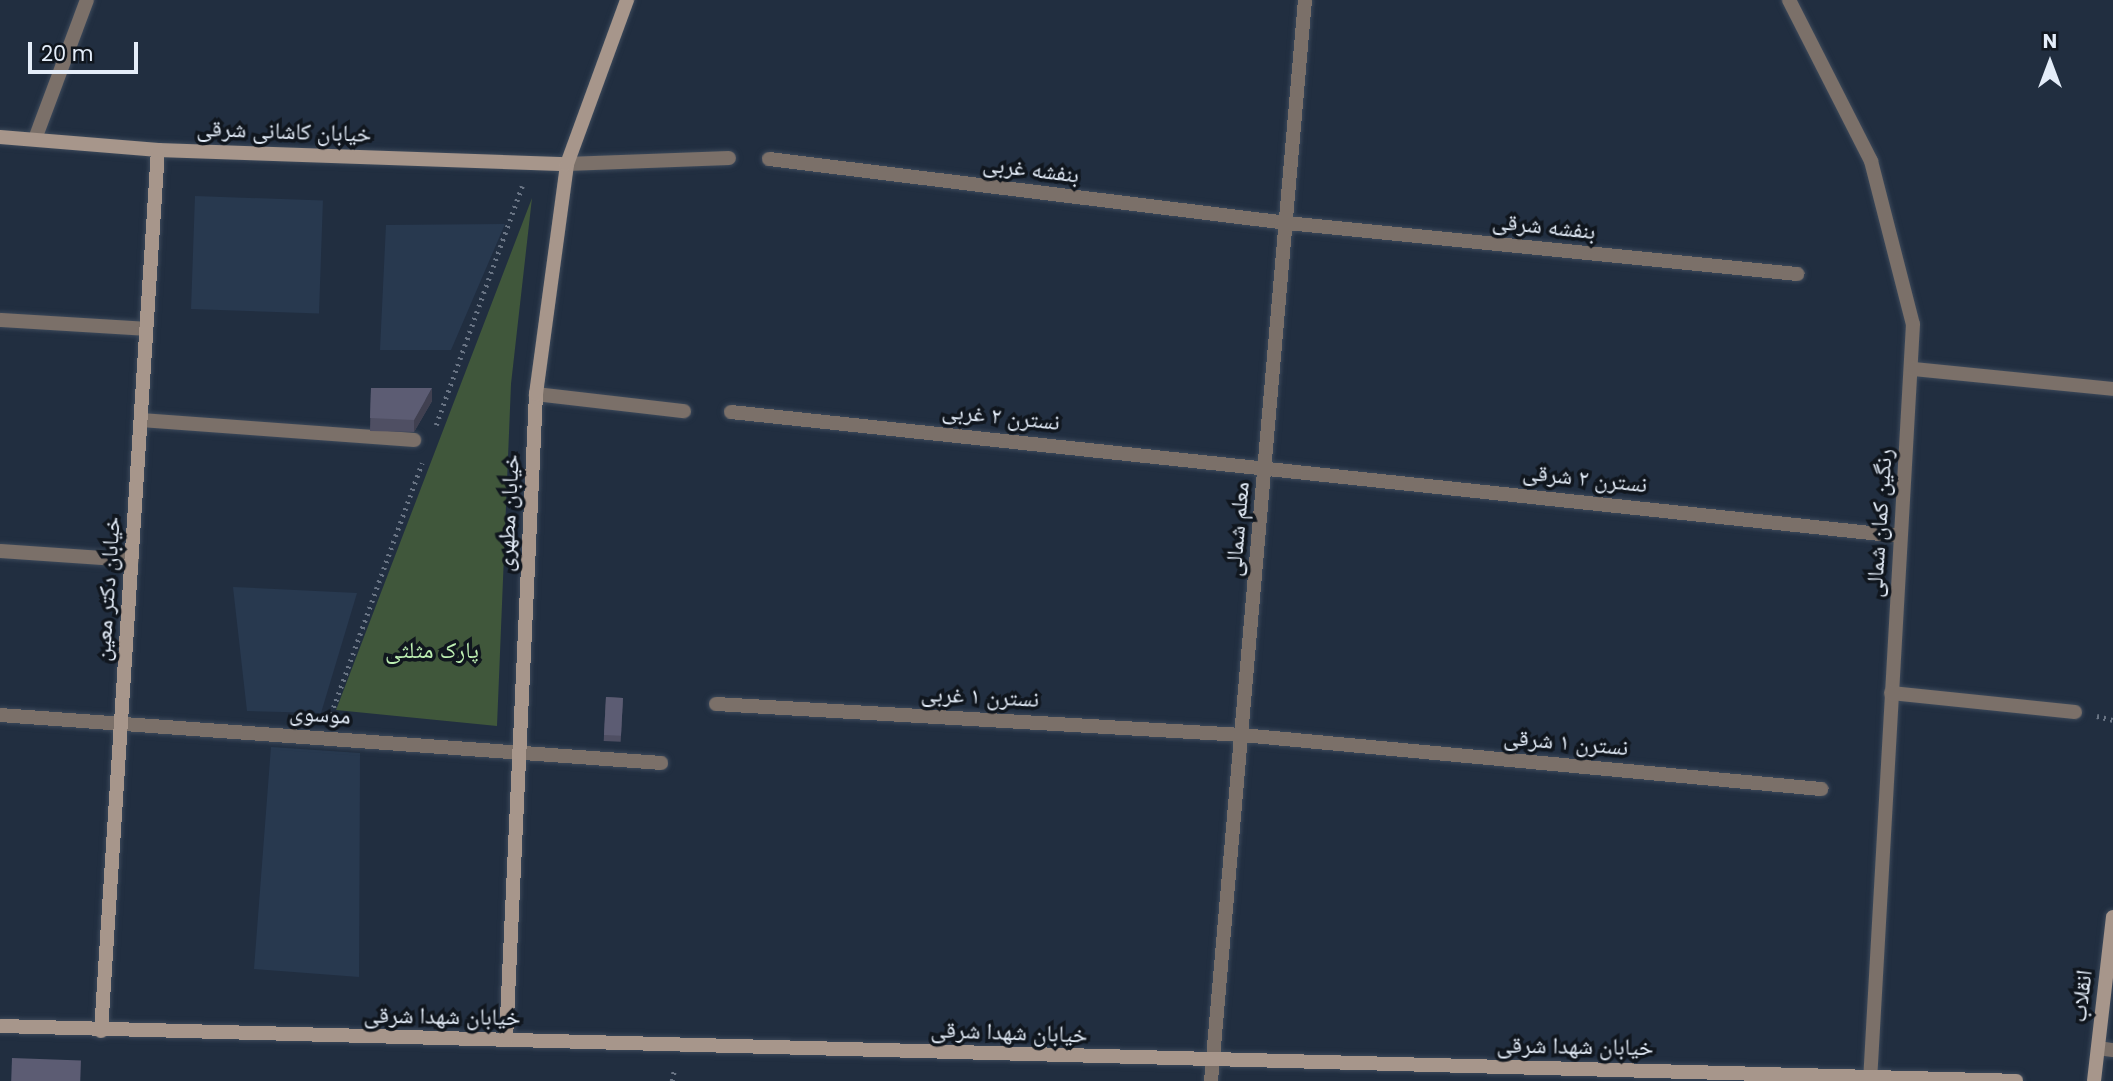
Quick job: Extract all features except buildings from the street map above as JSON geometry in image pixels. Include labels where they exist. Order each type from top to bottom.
[{"type":"main road","name":"خیابان مطهری","points":[[506,1041],[517,750],[536,394],[567,164],[627,0]]},
{"type":"main road","name":"خیابان کاشانی شرقی","points":[[0,137],[158,150],[567,164]]},
{"type":"main road","name":"خیابان دکتر معین","points":[[101,1031],[158,150]]},
{"type":"main road","name":"انقلاب","points":[[2094,1081],[2106,1049],[2113,917]]},
{"type":"main road","name":"خیابان شهدا شرقی","points":[[0,1026],[101,1031],[2016,1081]]},
{"type":"street","points":[[35,139],[87,0]]},
{"type":"street","name":"معلم شمالی","points":[[1211,1081],[1305,0]]},
{"type":"street","name":"رنگین کمان شمالی","points":[[1789,0],[1871,161],[1907,283],[1913,369],[1899,536],[1870,1078]]},
{"type":"street","points":[[567,164],[729,158]]},
{"type":"street","name":"بنفشه غربی","points":[[769,159],[1287,223]]},
{"type":"street","name":"بنفشه شرقی","points":[[1287,223],[1797,274]]},
{"type":"street","points":[[0,320],[146,329]]},
{"type":"street","points":[[1913,369],[2113,389]]},
{"type":"street","points":[[536,394],[684,411]]},
{"type":"street","name":"نسترن ۲ غربی","points":[[731,412],[1266,465]]},
{"type":"street","points":[[141,420],[414,440]]},
{"type":"street","name":"نسترن ۲ شرقی","points":[[1266,465],[1899,536]]},
{"type":"street","points":[[0,551],[131,560]]},
{"type":"street","points":[[1891,693],[2075,712]]},
{"type":"street","name":"نسترن ۱ غربی","points":[[716,704],[1242,735]]},
{"type":"street","name":"موسوی","points":[[0,715],[517,750],[661,763]]},
{"type":"street","name":"نسترن ۱ شرقی","points":[[1242,735],[1821,789]]},
{"type":"shaded area","points":[[195,196],[323,200],[319,313],[191,309]]},
{"type":"shaded area","points":[[505,224],[451,350],[380,350],[386,225]]},
{"type":"shaded area","points":[[233,587],[357,593],[321,713],[247,711]]},
{"type":"shaded area","points":[[271,747],[360,753],[359,977],[254,969]]},
{"type":"green space","name":"پارک مثلثی","points":[[532,198],[511,384],[497,726],[336,710]]}]
